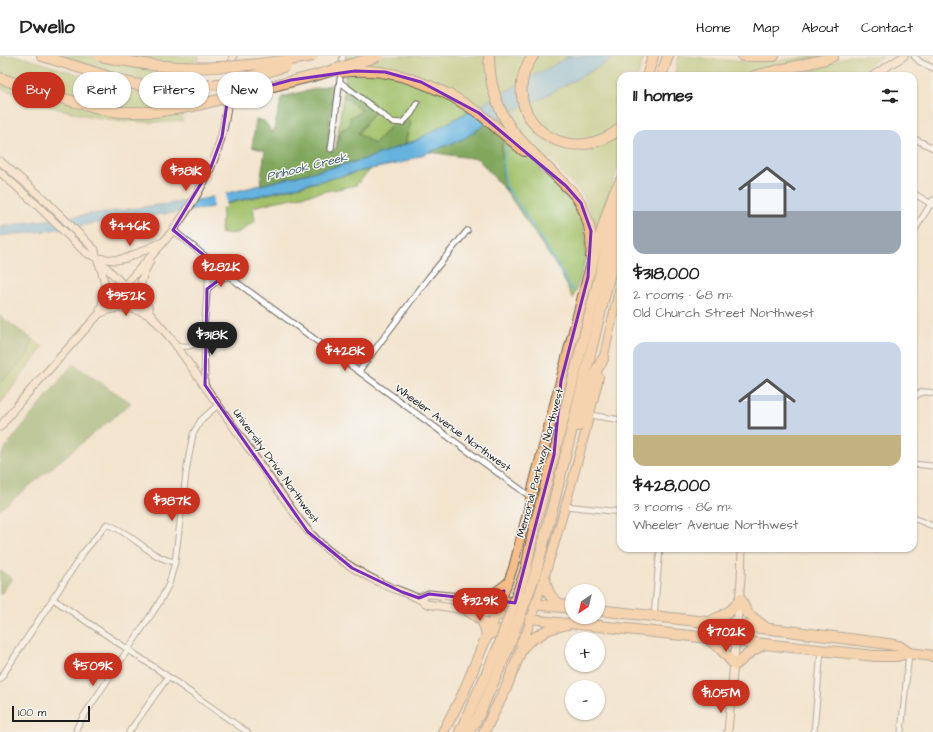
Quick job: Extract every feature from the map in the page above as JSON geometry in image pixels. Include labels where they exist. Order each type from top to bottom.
[{"type":"highway","points":[[42,56],[129,83],[150,87],[167,88],[196,87],[250,77],[318,56]]},
{"type":"highway","points":[[100,56],[129,62],[164,66],[217,67],[280,62],[313,56]]},
{"type":"highway","points":[[0,78],[52,96],[102,109],[122,112],[154,112],[194,106],[317,74],[378,56]]},
{"type":"highway","points":[[489,56],[492,85],[501,112],[516,135],[544,166]]},
{"type":"highway","points":[[533,56],[525,71],[522,84],[522,98],[526,111],[533,124],[541,132],[556,141],[581,145],[600,141],[617,130]]},
{"type":"highway","points":[[648,72],[653,56]]},
{"type":"highway","points":[[743,56],[774,56]]},
{"type":"highway","points":[[771,72],[833,56]]},
{"type":"highway","points":[[663,72],[668,57]]},
{"type":"highway","points":[[666,72],[668,57]]},
{"type":"highway","points":[[317,74],[355,70],[385,72],[421,82],[452,96],[479,113],[558,178],[581,203],[591,231],[591,251],[588,277]]},
{"type":"highway","points":[[531,497],[588,277],[612,200],[617,189]]},
{"type":"highway","name":"Memorial Parkway Northwest","points":[[531,570],[534,528],[617,208]]},
{"type":"highway","name":"Memorial Parkway Northwest","points":[[469,732],[475,712],[504,648],[531,570],[564,461],[617,244]]},
{"type":"highway","points":[[564,461],[584,410],[597,369],[603,359]]},
{"type":"highway","points":[[554,455],[561,381]]},
{"type":"highway","points":[[545,578],[549,595],[556,602],[565,605]]},
{"type":"highway","points":[[709,622],[728,613],[736,607],[740,599]]},
{"type":"highway","points":[[740,599],[747,613],[766,628]]},
{"type":"highway","points":[[443,732],[463,694],[501,601]]},
{"type":"highway","name":"University Drive Northwest","points":[[501,601],[565,607]]},
{"type":"highway","points":[[468,611],[481,620],[486,626],[487,636]]},
{"type":"highway","name":"University Drive Northwest","points":[[605,611],[766,628],[888,644],[899,646],[909,653]]},
{"type":"highway","points":[[484,732],[506,688],[522,648],[529,641],[549,629],[567,624]]},
{"type":"highway","name":"University Drive Northwest","points":[[580,624],[875,656],[897,656],[909,653],[933,656]]},
{"type":"highway","points":[[487,636],[494,631],[508,631],[518,636],[522,648]]},
{"type":"highway","points":[[706,638],[719,647],[735,665],[752,651],[764,644]]},
{"type":"highway","points":[[456,732],[475,712]]},
{"type":"highway","points":[[474,732],[475,712]]},
{"type":"highway","name":"Memorial Parkway Northwest","points":[[460,732],[475,712]]},
{"type":"main road","points":[[153,317],[140,286],[144,272],[182,217],[206,177],[217,154],[223,132],[233,56]]},
{"type":"main road","points":[[878,72],[904,56]]},
{"type":"main road","points":[[0,161],[45,200],[95,250],[105,278],[106,288],[105,296],[98,315]]},
{"type":"main road","points":[[0,172],[36,204],[86,253],[97,258],[116,260],[127,258],[163,243]]},
{"type":"main road","points":[[0,427],[18,404],[163,243]]},
{"type":"main road","points":[[97,258],[153,317]]},
{"type":"main road","points":[[522,648],[545,578],[566,506],[590,415],[617,298]]},
{"type":"main road","points":[[98,315],[107,310],[119,307],[135,309],[153,317]]},
{"type":"main road","name":"University Drive Northwest","points":[[153,317],[176,345],[205,385],[308,532],[328,551],[352,568],[383,585],[419,598],[427,604],[468,611],[565,622]]},
{"type":"main road","name":"Memorial Parkway Northwest","points":[[501,601],[513,568],[531,497]]},
{"type":"main road","points":[[728,732],[735,665],[742,552]]},
{"type":"main road","points":[[513,568],[516,580],[528,586],[539,586],[545,578]]},
{"type":"main road","points":[[476,599],[491,595],[508,582]]},
{"type":"main road","name":"University Drive Northwest","points":[[419,598],[429,594],[501,601]]},
{"type":"street","points":[[331,149],[343,56]]},
{"type":"street","points":[[914,56],[920,62],[933,68]]},
{"type":"street","points":[[340,82],[392,122],[402,123],[411,114],[417,103]]},
{"type":"street","points":[[917,140],[933,148]]},
{"type":"street","points":[[917,195],[932,203],[917,227]]},
{"type":"street","name":"Wheeler Avenue Northwest","points":[[173,230],[230,276],[531,497]]},
{"type":"street","points":[[359,371],[429,277],[467,231]]},
{"type":"street","points":[[205,385],[204,327],[210,260]]},
{"type":"street","points":[[207,289],[220,279],[230,276]]},
{"type":"street","points":[[176,345],[186,347],[193,346],[199,339],[204,327]]},
{"type":"street","points":[[917,393],[926,391],[933,393]]},
{"type":"street","points":[[76,732],[77,727],[83,717],[169,584],[175,562],[192,434],[200,420],[218,405]]},
{"type":"street","points":[[590,415],[617,419]]},
{"type":"street","points":[[917,464],[933,466]]},
{"type":"street","points":[[566,506],[617,512]]},
{"type":"street","points":[[917,520],[933,526]]},
{"type":"street","points":[[0,679],[83,554],[107,524],[119,529],[162,558],[175,562]]},
{"type":"street","points":[[654,617],[660,552]]},
{"type":"street","points":[[53,599],[247,732]]},
{"type":"street","points":[[814,732],[821,650]]},
{"type":"street","points":[[901,732],[909,653]]},
{"type":"street","points":[[129,732],[168,677]]},
{"type":"highlighted area","points":[[355,71],[385,72],[421,82],[479,113],[566,186],[581,203],[591,231],[588,277],[561,381],[554,455],[515,603],[501,601],[504,591],[475,599],[429,594],[419,598],[402,592],[352,568],[308,532],[205,385],[207,289],[227,274],[173,230],[211,167],[222,137],[228,97],[291,80]]},
{"type":"green space","points":[[0,56],[18,56],[73,73],[73,108],[131,108],[131,91],[139,92],[139,108],[180,108],[183,121],[125,121],[96,117],[55,108],[65,108],[65,72],[12,72],[12,93],[0,88]]},
{"type":"green space","points":[[62,56],[199,56],[199,59],[170,70],[171,72],[139,72],[139,79],[131,78],[131,72],[111,72]]},
{"type":"green space","points":[[347,56],[570,56],[417,140],[408,143],[406,142],[411,123],[396,121],[374,144],[358,134],[375,112],[374,104],[346,83],[345,76]]},
{"type":"green space","points":[[615,56],[644,56],[639,72],[617,72],[617,125],[611,131],[598,137],[583,140],[568,140],[566,148],[581,148],[595,145],[617,135],[617,170],[596,232],[591,212],[583,195],[564,175],[551,158],[539,170],[568,197],[581,218],[586,243],[585,258],[573,299],[560,271],[507,192],[503,174],[502,146],[512,110],[536,101],[606,63]]},
{"type":"green space","points":[[678,56],[725,60],[774,61],[825,56],[756,72],[676,72]]},
{"type":"green space","points":[[849,56],[883,56],[858,72],[803,72],[816,69]]},
{"type":"green space","points":[[346,83],[374,104],[375,112],[358,133],[374,144],[396,121],[409,120],[411,123],[407,135],[406,142],[408,143],[366,159],[260,185],[265,151],[252,147],[256,120],[264,121],[273,133],[282,97],[334,84],[327,148],[331,152],[336,148],[341,130],[350,125],[350,117],[356,115],[362,110],[343,96]]},
{"type":"green space","points":[[343,96],[362,110],[356,115],[336,148]]},
{"type":"green space","points":[[512,110],[502,146],[503,174],[507,192],[478,159],[429,152],[463,139]]},
{"type":"green space","points":[[371,169],[356,185],[253,207],[255,221],[237,233],[221,234],[223,205]]},
{"type":"green space","points":[[0,316],[32,339],[25,359],[0,383],[0,341],[2,338]]},
{"type":"green space","points":[[32,339],[43,347],[0,404],[0,383],[29,351]]},
{"type":"green space","points":[[73,364],[131,403],[0,510],[0,458],[8,444]]},
{"type":"green space","points":[[1,571],[12,579],[0,595],[0,573]]},
{"type":"water","points":[[570,56],[615,56],[606,63],[536,101],[512,110],[463,139],[401,163],[203,209],[0,236],[0,226],[204,199],[366,159],[417,140]]},
{"type":"pier","points":[[226,191],[226,207],[213,209],[213,194]]},
{"type":"waterway","points":[[513,122],[519,108]]},
{"type":"waterway","points":[[507,141],[503,169],[506,186],[535,229],[573,291]]},
{"type":"water label","name":"Pinhook Creek","points":[[307,167]]}]
